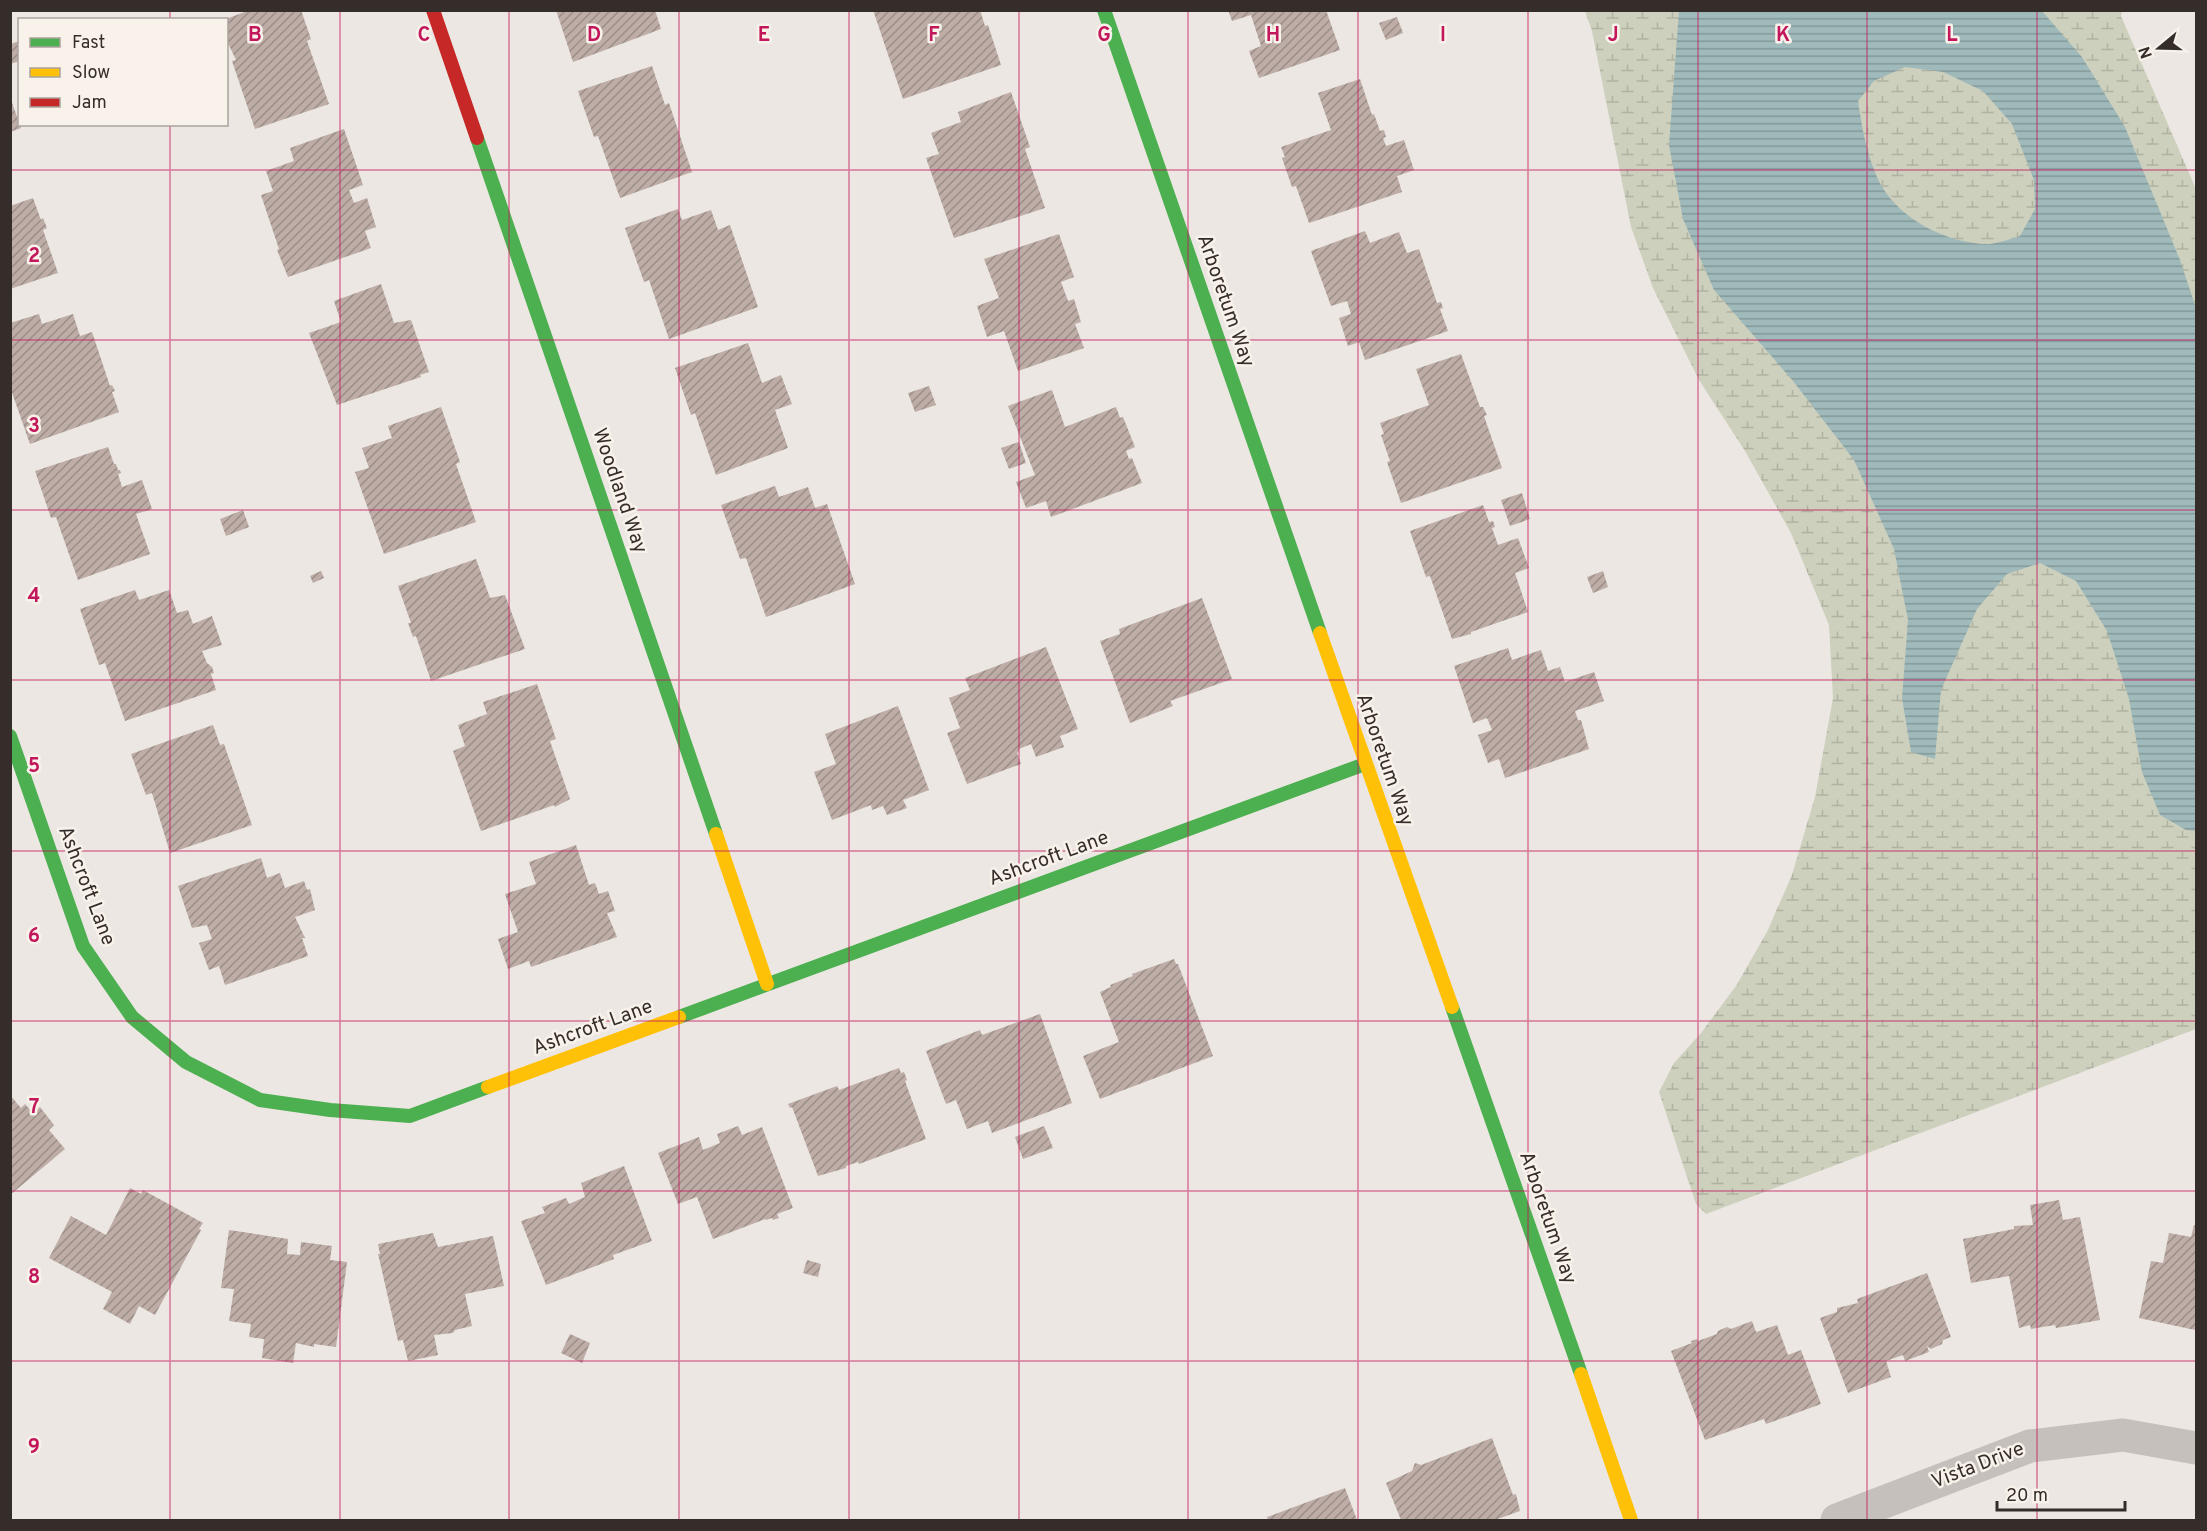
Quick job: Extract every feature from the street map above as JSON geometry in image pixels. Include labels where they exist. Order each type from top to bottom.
[{"type":"street","name":"Woodland Way","points":[[433,10],[767,984]]},
{"type":"street","name":"Arboretum Way","points":[[1104,10],[1365,764],[1498,1134],[1631,1521]]},
{"type":"street","name":"Ashcroft Lane","points":[[10,736],[83,946],[132,1017],[186,1062],[260,1100],[330,1110],[410,1116],[1365,764]]},
{"type":"street","name":"Vista Drive","points":[[1837,1521],[2030,1446],[2123,1435],[2196,1448]]},
{"type":"green space","points":[[1585,11],[2122,11],[2121,16],[2196,189],[2196,1029],[1706,1214],[1696,1204],[1659,1092],[1674,1063],[1701,1033],[1736,986],[1767,932],[1792,875],[1815,797],[1833,698],[1829,625],[1791,533],[1745,451],[1699,380],[1653,288],[1631,227],[1592,31]]},
{"type":"water","points":[[1679,10],[2042,11],[2082,57],[2125,127],[2180,260],[2196,308],[2196,831],[2186,830],[2160,815],[2142,772],[2129,699],[2107,631],[2076,581],[2040,563],[2007,574],[1977,609],[1941,690],[1935,759],[1911,752],[1902,698],[1908,620],[1894,549],[1854,460],[1793,381],[1714,290],[1683,219],[1669,145]],"holes":[[[1905,67],[1943,72],[1983,91],[2012,124],[2034,180],[2035,209],[2020,236],[1989,244],[1973,243],[1939,233],[1909,216],[1885,191],[1877,177],[1867,149],[1858,101],[1874,81]]]},
{"type":"building","points":[[250,10],[301,10],[311,39],[307,41],[329,104],[255,129],[232,61],[236,60],[228,43],[228,18]]},
{"type":"building","points":[[556,10],[655,10],[661,29],[573,62]]},
{"type":"building","points":[[873,10],[980,10],[985,26],[988,25],[1001,65],[903,99]]},
{"type":"building","points":[[1228,10],[1326,10],[1340,50],[1259,78],[1249,51],[1261,46],[1251,15],[1232,21]]},
{"type":"building","points":[[1397,17],[1403,33],[1386,40],[1379,23]]},
{"type":"building","points":[[18,42],[18,62],[10,64],[10,44]]},
{"type":"building","points":[[652,66],[665,105],[669,103],[692,172],[620,198],[598,136],[594,137],[578,91]]},
{"type":"building","points":[[1360,79],[1372,115],[1374,114],[1380,131],[1384,130],[1386,137],[1383,138],[1386,146],[1404,140],[1414,170],[1397,176],[1402,192],[1309,223],[1296,186],[1292,187],[1282,158],[1285,157],[1281,147],[1331,130],[1318,93]]},
{"type":"building","points":[[1011,92],[1030,147],[1025,149],[1045,208],[954,238],[926,158],[939,154],[931,133],[961,122],[958,112]]},
{"type":"building","points":[[10,97],[18,126],[21,128],[10,132]]},
{"type":"building","points":[[344,129],[363,185],[349,190],[354,203],[367,198],[376,227],[365,231],[371,248],[288,277],[277,250],[279,249],[261,195],[273,191],[266,171],[294,161],[290,148]]},
{"type":"building","points":[[33,198],[41,220],[43,218],[47,228],[43,230],[58,273],[10,289],[10,206]]},
{"type":"building","points":[[678,209],[682,220],[711,210],[718,230],[730,225],[758,307],[669,339],[649,280],[644,282],[625,228]]},
{"type":"building","points":[[1365,231],[1370,243],[1399,232],[1407,253],[1419,249],[1437,303],[1441,302],[1443,308],[1440,309],[1448,331],[1365,360],[1359,342],[1348,346],[1339,318],[1351,314],[1347,301],[1331,306],[1311,251]]},
{"type":"building","points":[[1059,234],[1074,277],[1061,282],[1068,301],[1074,299],[1081,322],[1075,324],[1084,348],[1018,371],[1004,331],[987,337],[977,306],[999,298],[984,259]]},
{"type":"building","points":[[381,284],[394,323],[411,320],[429,372],[420,375],[421,377],[337,405],[309,333],[341,322],[334,301]]},
{"type":"building","points":[[39,314],[42,324],[73,314],[80,336],[92,332],[110,386],[112,385],[115,391],[112,392],[119,412],[30,444],[10,387],[10,323]]},
{"type":"building","points":[[748,343],[762,383],[781,375],[792,404],[775,410],[788,448],[716,475],[695,413],[691,415],[675,368]]},
{"type":"building","points":[[1461,354],[1480,407],[1483,407],[1487,415],[1484,416],[1502,468],[1401,503],[1387,462],[1390,461],[1381,435],[1384,434],[1380,423],[1429,405],[1416,369]]},
{"type":"building","points":[[929,386],[936,405],[915,412],[908,393]]},
{"type":"building","points":[[1052,390],[1065,427],[1116,407],[1120,418],[1123,417],[1135,447],[1126,451],[1129,459],[1132,458],[1142,483],[1051,517],[1046,501],[1026,508],[1016,482],[1035,475],[1008,406]]},
{"type":"building","points":[[441,407],[460,462],[456,464],[476,522],[384,554],[355,472],[369,468],[362,448],[392,438],[388,426]]},
{"type":"building","points":[[1019,442],[1026,463],[1009,469],[1001,448]]},
{"type":"building","points":[[108,447],[114,464],[120,470],[121,473],[118,474],[122,487],[142,480],[152,509],[136,514],[150,554],[78,580],[56,517],[51,518],[35,471]]},
{"type":"building","points":[[775,486],[779,497],[808,487],[815,508],[827,504],[855,584],[766,617],[746,558],[740,559],[721,505]]},
{"type":"building","points":[[1522,493],[1530,519],[1510,526],[1501,500]]},
{"type":"building","points":[[1483,505],[1489,522],[1493,521],[1495,527],[1492,528],[1498,545],[1518,538],[1529,568],[1515,573],[1528,612],[1452,639],[1430,576],[1426,577],[1410,531]]},
{"type":"building","points":[[243,510],[249,527],[226,536],[220,519]]},
{"type":"building","points":[[476,559],[490,598],[505,595],[525,649],[431,681],[416,636],[413,637],[408,623],[411,623],[398,586]]},
{"type":"building","points":[[321,571],[324,578],[313,583],[310,576]]},
{"type":"building","points":[[1603,571],[1608,587],[1593,593],[1587,577]]},
{"type":"building","points":[[135,590],[139,600],[169,590],[177,613],[188,610],[193,624],[212,616],[222,645],[202,651],[207,663],[212,667],[214,673],[211,674],[216,690],[125,721],[105,663],[99,665],[80,609]]},
{"type":"building","points":[[1202,598],[1232,679],[1170,701],[1173,706],[1130,723],[1100,641],[1120,634],[1119,629]]},
{"type":"building","points":[[1046,647],[1078,729],[1060,736],[1064,747],[1036,757],[1031,744],[1019,749],[1017,753],[1021,764],[967,784],[947,733],[960,728],[949,698],[970,690],[965,678]]},
{"type":"building","points":[[1508,648],[1512,660],[1541,650],[1548,671],[1560,667],[1565,682],[1594,672],[1604,701],[1575,711],[1578,720],[1581,720],[1589,749],[1505,778],[1499,759],[1488,763],[1478,735],[1492,730],[1487,718],[1473,723],[1454,666]]},
{"type":"building","points":[[537,684],[556,739],[550,741],[570,799],[555,807],[554,805],[481,831],[453,751],[465,746],[458,725],[487,714],[483,702]]},
{"type":"building","points":[[898,706],[929,790],[903,800],[907,808],[887,815],[883,806],[872,810],[871,805],[832,820],[814,772],[836,764],[825,734]]},
{"type":"building","points":[[213,725],[220,745],[224,744],[252,825],[170,853],[152,793],[146,795],[131,754]]},
{"type":"building","points":[[576,845],[589,885],[595,883],[599,894],[608,891],[615,911],[607,913],[617,937],[531,967],[529,961],[508,969],[498,939],[518,932],[505,894],[536,884],[529,862]]},
{"type":"building","points":[[261,858],[267,878],[280,873],[285,888],[304,881],[307,890],[310,889],[315,910],[295,917],[305,938],[302,938],[308,956],[225,985],[219,966],[209,970],[199,943],[212,939],[207,925],[192,928],[178,886]]},
{"type":"building","points":[[1174,959],[1178,964],[1213,1056],[1100,1099],[1083,1056],[1119,1042],[1100,992],[1111,987],[1110,985],[1133,976],[1132,974]]},
{"type":"building","points":[[1040,1014],[1072,1103],[992,1133],[988,1121],[967,1129],[956,1100],[946,1104],[926,1051],[980,1030],[982,1035]]},
{"type":"building","points":[[899,1068],[901,1073],[904,1072],[907,1080],[905,1081],[926,1139],[859,1164],[858,1162],[818,1176],[792,1107],[790,1108],[788,1104],[837,1086],[839,1090]]},
{"type":"building","points":[[10,1095],[21,1108],[25,1104],[33,1113],[40,1107],[54,1125],[49,1130],[65,1149],[10,1195]]},
{"type":"building","points":[[738,1126],[742,1135],[762,1127],[793,1208],[777,1214],[779,1218],[765,1219],[713,1239],[697,1197],[678,1204],[658,1153],[699,1137],[703,1150],[720,1143],[717,1134]]},
{"type":"building","points":[[1044,1126],[1053,1148],[1023,1159],[1015,1137]]},
{"type":"building","points":[[624,1166],[652,1241],[613,1255],[614,1259],[546,1285],[521,1221],[545,1213],[542,1207],[566,1198],[569,1204],[585,1197],[581,1183]]},
{"type":"building","points":[[130,1188],[141,1194],[143,1190],[203,1223],[155,1315],[139,1306],[130,1324],[103,1309],[112,1292],[49,1258],[71,1216],[106,1235]]},
{"type":"building","points":[[2059,1200],[2063,1220],[2080,1217],[2100,1320],[2056,1328],[2055,1325],[2031,1329],[2030,1325],[2019,1328],[2009,1276],[1971,1283],[1963,1239],[2014,1229],[2014,1226],[2033,1225],[2030,1205]]},
{"type":"building","points":[[2194,1225],[2196,1226],[2195,1330],[2139,1318],[2151,1261],[2163,1263],[2169,1233],[2191,1237]]},
{"type":"building","points":[[229,1230],[288,1239],[287,1254],[300,1255],[301,1242],[332,1246],[330,1260],[347,1262],[336,1347],[314,1344],[314,1347],[296,1343],[293,1363],[262,1358],[264,1339],[249,1337],[251,1324],[229,1321],[234,1289],[221,1288]]},
{"type":"building","points":[[433,1233],[438,1247],[493,1236],[504,1286],[465,1294],[472,1326],[455,1330],[453,1333],[434,1335],[438,1355],[408,1361],[403,1340],[398,1341],[378,1254],[380,1254],[378,1244]]},
{"type":"building","points":[[807,1260],[821,1264],[818,1277],[803,1273]]},
{"type":"building","points":[[1927,1273],[1951,1337],[1931,1349],[1927,1346],[1929,1352],[1905,1361],[1903,1355],[1886,1361],[1891,1377],[1848,1393],[1820,1318],[1837,1312],[1837,1308],[1858,1303],[1857,1299]]},
{"type":"building","points":[[1752,1321],[1756,1332],[1777,1325],[1788,1355],[1801,1350],[1821,1404],[1766,1424],[1764,1419],[1705,1440],[1671,1351],[1692,1343],[1691,1341],[1697,1339],[1698,1341],[1717,1334],[1718,1331],[1727,1327],[1731,1329]]},
{"type":"building","points":[[570,1334],[590,1343],[582,1363],[561,1353]]},
{"type":"building","points":[[1492,1438],[1513,1495],[1516,1494],[1520,1511],[1495,1520],[1401,1520],[1386,1483],[1412,1471],[1415,1463],[1421,1465]]},
{"type":"building","points":[[1345,1488],[1357,1520],[1268,1520],[1267,1517]]},
{"type":"traffic: fast","points":[[1104,10],[1320,633]]},
{"type":"traffic: fast","points":[[477,138],[716,834]]},
{"type":"traffic: fast","points":[[10,736],[83,946],[132,1017],[186,1062],[260,1100],[330,1110],[410,1116],[488,1087]]},
{"type":"traffic: fast","points":[[679,1017],[1365,764]]},
{"type":"traffic: fast","points":[[1452,1007],[1581,1374]]},
{"type":"traffic: slow","points":[[1320,633],[1452,1007]]},
{"type":"traffic: slow","points":[[716,834],[767,984]]},
{"type":"traffic: slow","points":[[488,1087],[679,1017]]},
{"type":"traffic: slow","points":[[1581,1374],[1631,1520]]},
{"type":"traffic: jam","points":[[433,10],[477,138]]}]
